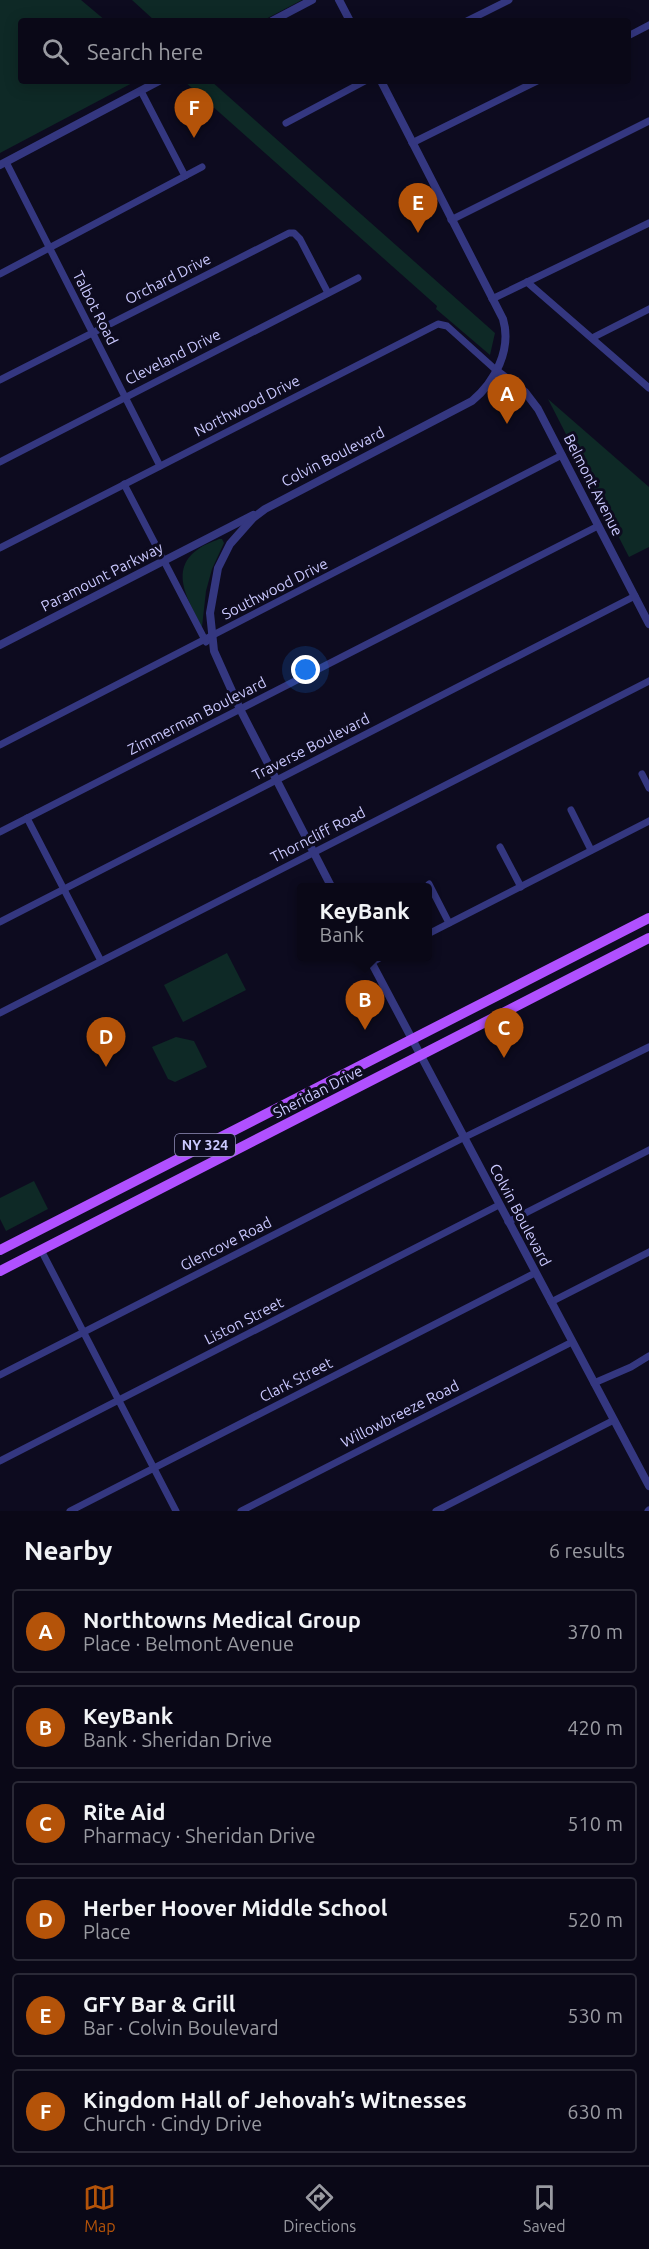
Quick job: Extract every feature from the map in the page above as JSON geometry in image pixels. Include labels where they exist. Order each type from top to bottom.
[{"type":"main road","name":"Sheridan Drive","points":[[0,1250],[649,918]]},
{"type":"main road","name":"Sheridan Drive","points":[[0,1271],[649,938]]},
{"type":"main road","points":[[588,949],[597,966]]},
{"type":"main road","points":[[175,1160],[183,1177]]},
{"type":"main road","points":[[78,1210],[87,1227]]},
{"type":"street","points":[[278,18],[312,0]]},
{"type":"street","points":[[339,0],[348,18]]},
{"type":"street","points":[[473,18],[509,0]]},
{"type":"street","points":[[631,34],[649,25]]},
{"type":"street","points":[[3,164],[154,84]]},
{"type":"street","points":[[286,123],[359,84]]},
{"type":"street","name":"Colvin Boulevard","points":[[330,883],[240,709],[208,638],[218,568],[230,544],[253,518],[266,508],[464,406],[483,390],[497,371],[506,332],[503,319],[382,84]]},
{"type":"street","points":[[412,143],[531,84]]},
{"type":"street","points":[[141,91],[184,176]]},
{"type":"street","points":[[451,220],[649,121]]},
{"type":"street","name":"Talbot Road","points":[[3,164],[49,248],[160,466]]},
{"type":"street","points":[[0,274],[202,167]]},
{"type":"street","points":[[492,298],[649,223]]},
{"type":"street","name":"Orchard Drive","points":[[0,380],[291,232],[297,235],[328,293]]},
{"type":"street","name":"Cleveland Drive","points":[[0,462],[358,278]]},
{"type":"street","points":[[527,282],[649,388]]},
{"type":"street","points":[[592,338],[649,309]]},
{"type":"street","name":"Northwood Drive","points":[[0,548],[438,324],[447,326],[497,371]]},
{"type":"street","name":"Belmont Avenue","points":[[497,371],[530,396],[649,624]]},
{"type":"street","name":"Southwood Drive","points":[[0,745],[562,456]]},
{"type":"street","points":[[124,484],[208,638]]},
{"type":"street","name":"Paramount Parkway","points":[[0,645],[266,508]]},
{"type":"street","name":"Zimmerman Boulevard","points":[[0,832],[598,526]]},
{"type":"street","points":[[217,533],[226,536],[230,544]]},
{"type":"street","name":"Traverse Boulevard","points":[[0,922],[635,596]]},
{"type":"street","name":"Thorncliff Road","points":[[0,1013],[649,681]]},
{"type":"street","points":[[642,774],[649,788]]},
{"type":"street","points":[[571,810],[591,850]]},
{"type":"street","points":[[27,818],[101,961]]},
{"type":"street","points":[[432,932],[649,821]]},
{"type":"street","points":[[500,847],[520,887]]},
{"type":"street","points":[[432,890],[449,923]]},
{"type":"street","name":"Colvin Boulevard","points":[[370,961],[649,1486]]},
{"type":"street","name":"Glencove Road","points":[[0,1375],[463,1138],[649,1047]]},
{"type":"street","points":[[508,1222],[649,1150]]},
{"type":"street","name":"Liston Street","points":[[0,1461],[499,1205]]},
{"type":"street","points":[[41,1250],[176,1511]]},
{"type":"street","points":[[551,1302],[649,1252]]},
{"type":"street","name":"Clark Street","points":[[70,1511],[535,1273]]},
{"type":"street","name":"Willowbreeze Road","points":[[241,1511],[572,1342]]},
{"type":"street","points":[[594,1383],[631,1367],[649,1356]]},
{"type":"street","points":[[436,1511],[614,1420]]},
{"type":"green space","points":[[0,0],[81,0],[102,18],[18,18],[18,84],[130,84],[0,153]]},
{"type":"green space","points":[[132,0],[302,0],[268,18],[152,18]]},
{"type":"green space","points":[[187,84],[214,84],[495,333],[490,355],[436,309],[437,306]]},
{"type":"green space","points":[[548,399],[649,487],[649,547],[629,557]]},
{"type":"green space","points":[[222,539],[224,543],[212,569],[206,591],[202,627],[187,598],[183,577],[184,568],[188,558],[197,550]]},
{"type":"green space","points":[[227,953],[246,990],[183,1022],[164,985]]},
{"type":"green space","points":[[176,1037],[194,1041],[207,1067],[175,1082],[168,1079],[152,1047]]},
{"type":"green space","points":[[34,1181],[48,1209],[6,1231],[0,1219],[0,1198]]},
{"type":"place","name":"Kingdom Hall of Jehovah’s Witnesses","points":[[194,138]]},
{"type":"place","name":"GFY Bar & Grill","points":[[418,233]]},
{"type":"place","name":"Northtowns Medical Group","points":[[507,424]]},
{"type":"place","name":"KeyBank","points":[[365,1030]]},
{"type":"place","name":"Rite Aid","points":[[504,1058]]},
{"type":"place","name":"Herber Hoover Middle School","points":[[106,1067]]}]
